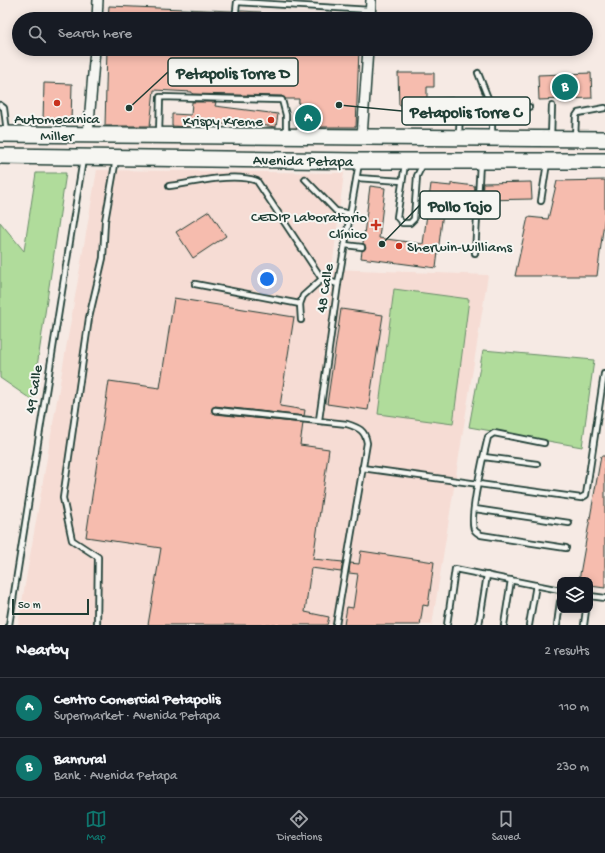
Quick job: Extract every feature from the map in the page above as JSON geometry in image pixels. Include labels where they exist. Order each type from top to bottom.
[{"type":"main road","name":"Avenida Petapa","points":[[4,134],[159,135],[206,132],[362,138],[605,139]]},
{"type":"main road","points":[[360,161],[362,138]]},
{"type":"main road","name":"Avenida Petapa","points":[[0,156],[360,161],[605,161]]},
{"type":"street","points":[[97,12],[98,0]]},
{"type":"street","points":[[370,12],[371,0]]},
{"type":"street","points":[[88,135],[94,56]]},
{"type":"street","points":[[362,138],[368,56]]},
{"type":"lane","points":[[236,10],[237,2],[339,12]]},
{"type":"lane","points":[[478,73],[492,108],[492,138]]},
{"type":"lane","points":[[159,135],[160,97],[282,100],[286,115],[286,136]]},
{"type":"lane","points":[[435,102],[457,102],[460,110],[459,138]]},
{"type":"lane","points":[[0,105],[4,108],[5,112],[4,134]]},
{"type":"lane","points":[[550,139],[552,106]]},
{"type":"lane","points":[[492,108],[529,107]]},
{"type":"lane","points":[[575,139],[578,113],[605,108]]},
{"type":"lane","points":[[271,130],[278,130],[286,136]]},
{"type":"lane","name":"49 Calle","points":[[9,625],[84,157]]},
{"type":"lane","points":[[97,625],[98,557],[72,540],[63,498],[88,318],[102,258],[104,222],[116,157]]},
{"type":"lane","points":[[406,160],[397,217],[402,223],[410,223],[414,218],[418,176],[424,161]]},
{"type":"lane","name":"48 Calle","points":[[319,420],[344,245],[360,161]]},
{"type":"lane","points":[[475,253],[481,161]]},
{"type":"lane","points":[[541,201],[547,161]]},
{"type":"lane","points":[[169,186],[211,179],[250,178],[257,181],[322,279],[338,284]]},
{"type":"lane","points":[[357,178],[402,180]]},
{"type":"lane","points":[[305,179],[336,211],[350,214]]},
{"type":"lane","points":[[344,245],[362,248]]},
{"type":"lane","points":[[301,320],[300,304],[303,296],[322,279]]},
{"type":"lane","points":[[195,284],[300,304]]},
{"type":"lane","points":[[362,468],[478,483],[574,498],[585,497],[604,374]]},
{"type":"lane","points":[[215,410],[347,424],[359,428],[365,434],[367,443],[336,625]]},
{"type":"lane","points":[[544,442],[494,433],[488,437],[478,483],[474,528],[481,535],[566,548]]},
{"type":"lane","points":[[484,457],[537,464]]},
{"type":"lane","points":[[475,509],[569,524]]},
{"type":"lane","points":[[447,625],[455,569],[557,589]]},
{"type":"lane","points":[[479,625],[487,575]]},
{"type":"lane","points":[[504,625],[511,580]]},
{"type":"lane","points":[[529,625],[536,585]]},
{"type":"lane","points":[[593,596],[605,598]]},
{"type":"lane","points":[[557,625],[559,613]]},
{"type":"lane","points":[[584,625],[586,613]]},
{"type":"shaded area","points":[[97,170],[344,173],[332,269],[488,275],[432,625],[18,625]]},
{"type":"green space","points":[[36,173],[66,173],[32,400],[0,378],[0,222],[24,251]]},
{"type":"green space","points":[[394,289],[469,299],[453,424],[378,414]]},
{"type":"green space","points":[[483,350],[594,360],[582,447],[469,427]]},
{"type":"building","points":[[109,6],[233,12],[109,12]]},
{"type":"building","points":[[240,11],[261,12],[239,12]]},
{"type":"building","points":[[107,56],[359,56],[356,127],[297,127],[299,99],[285,99],[282,96],[192,94],[192,92],[154,90],[150,126],[105,126]]},
{"type":"building","points":[[398,73],[434,73],[434,87],[427,87],[427,113],[414,113],[414,104],[399,105]]},
{"type":"building","points":[[591,73],[592,98],[539,100],[538,75]]},
{"type":"building","name":"Automecanica Miller","points":[[44,83],[72,84],[71,122],[43,121]]},
{"type":"building","points":[[192,102],[216,102],[215,106],[278,114],[276,127],[260,124],[189,124],[189,127],[172,126],[172,114],[191,115]]},
{"type":"building","points":[[605,180],[605,214],[597,276],[515,276],[528,217],[548,219],[557,181]]},
{"type":"building","points":[[531,182],[532,199],[482,200],[483,183]]},
{"type":"building","points":[[451,183],[475,186],[474,201],[469,201],[467,215],[443,212],[436,268],[361,258],[362,251],[366,248],[363,243],[370,186],[385,188],[379,238],[423,244],[431,184],[451,186]]},
{"type":"building","points":[[209,211],[226,236],[193,258],[176,232]]},
{"type":"building","points":[[174,298],[294,317],[280,406],[305,410],[304,416],[215,406],[211,410],[215,414],[303,423],[300,445],[329,449],[313,559],[343,562],[341,572],[311,568],[305,612],[329,617],[327,625],[148,625],[161,548],[86,537],[109,381],[160,388]]},
{"type":"building","points":[[341,309],[383,315],[368,410],[327,404]]},
{"type":"building","points":[[601,456],[605,456],[605,588],[593,586],[593,577],[580,577]]},
{"type":"building","points":[[361,551],[434,562],[428,606],[423,605],[420,625],[344,625],[347,607],[353,608],[358,574],[349,573],[350,563],[359,564]]},
{"type":"place","name":"Banrural","points":[[565,87]]},
{"type":"place","name":"Automecanica Miller","points":[[57,103]]},
{"type":"place","name":"Petapolis Torre C","points":[[339,105]]},
{"type":"place","name":"Petapolis Torre D","points":[[129,108]]},
{"type":"place","name":"Centro Comercial Petapolis","points":[[308,118]]},
{"type":"place","name":"Krispy Kreme","points":[[271,120]]},
{"type":"place","name":"CEDIP Laboratorio Clínico","points":[[376,225]]},
{"type":"place","name":"Pollo Tojo","points":[[382,244]]},
{"type":"place","name":"Sherwin-Williams","points":[[399,246]]}]
